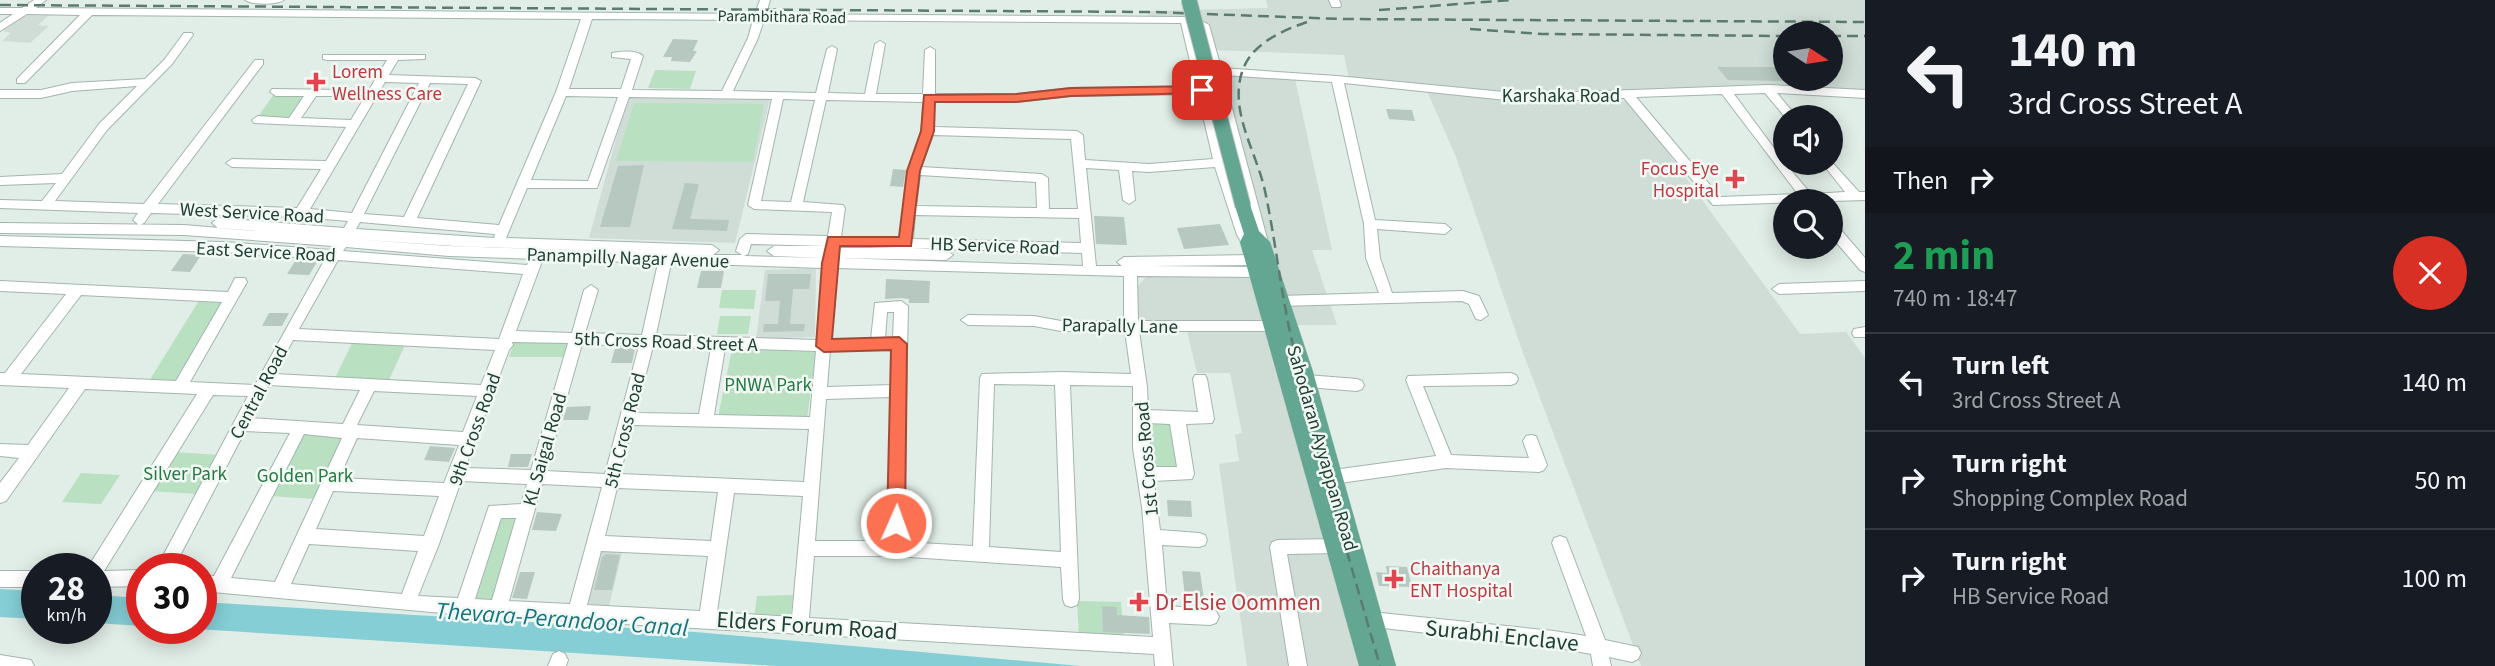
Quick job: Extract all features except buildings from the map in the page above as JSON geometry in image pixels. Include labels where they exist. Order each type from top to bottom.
[{"type":"main road","name":"Sahodaran Ayyappan Road","points":[[1189,0],[1254,239],[1272,326],[1299,376],[1333,477],[1385,666]]},
{"type":"main road","name":"Sahodaran Ayyappan Road","points":[[1261,269],[1280,302],[1337,547],[1370,666]]},
{"type":"street","points":[[0,28],[21,11],[41,0]]},
{"type":"street","points":[[250,0],[279,0]]},
{"type":"street","points":[[726,95],[753,38],[764,2]]},
{"type":"street","points":[[21,81],[91,10]]},
{"type":"street","name":"Parambithara Road","points":[[0,11],[588,14],[1187,23]]},
{"type":"street","points":[[498,241],[562,92],[588,14]]},
{"type":"street","points":[[1187,23],[1204,25],[1254,239],[1243,235],[1220,163],[1187,23]]},
{"type":"street","points":[[49,209],[65,178],[103,127],[149,82],[188,36]]},
{"type":"street","points":[[870,98],[880,44]]},
{"type":"street","points":[[796,207],[832,49]]},
{"type":"street","points":[[905,254],[914,171],[928,131],[930,50]]},
{"type":"street","points":[[523,184],[593,185],[638,56],[616,55]]},
{"type":"street","points":[[327,57],[421,57]]},
{"type":"street","points":[[301,213],[394,57]]},
{"type":"street","points":[[139,220],[259,62]]},
{"type":"street","name":"Karshaka Road","points":[[1216,71],[1336,79],[1525,98],[1768,89],[1865,94]]},
{"type":"street","points":[[383,78],[475,81],[409,221]]},
{"type":"street","name":"Central Road","points":[[172,553],[289,334],[356,218],[426,79]]},
{"type":"street","points":[[1336,79],[1370,224],[1373,258],[1387,297]]},
{"type":"street","points":[[3,97],[41,94],[72,87],[149,82]]},
{"type":"street","points":[[1768,89],[1781,105]]},
{"type":"street","points":[[562,92],[1016,98],[1071,92],[1202,90]]},
{"type":"street","points":[[1725,90],[1800,189]]},
{"type":"street","points":[[276,92],[337,93]]},
{"type":"street","points":[[293,121],[312,93]]},
{"type":"street","points":[[1628,94],[1717,202],[1773,201]]},
{"type":"street","points":[[778,96],[754,205],[839,208],[832,252],[809,489],[800,625]]},
{"type":"street","points":[[258,120],[355,124]]},
{"type":"street","points":[[928,131],[1077,135],[1089,260]]},
{"type":"street","points":[[232,163],[329,165]]},
{"type":"street","points":[[1081,164],[1149,168],[1220,163]]},
{"type":"street","points":[[1125,167],[1129,200]]},
{"type":"street","points":[[914,171],[1042,178],[1043,214]]},
{"type":"street","points":[[1840,175],[1861,197]]},
{"type":"street","points":[[0,181],[65,178]]},
{"type":"street","points":[[1843,198],[1861,197]]},
{"type":"street","name":"West Service Road","points":[[0,204],[49,209],[149,207],[301,213],[409,221],[498,241]]},
{"type":"street","name":"Panampilly Nagar Avenue","points":[[0,218],[49,209],[342,242]]},
{"type":"street","points":[[909,210],[1086,214]]},
{"type":"street","points":[[1370,224],[1445,229]]},
{"type":"street","name":"Panampilly Nagar Avenue","points":[[0,228],[184,230],[342,242],[498,241],[540,249],[667,253],[905,254],[1089,260],[1130,267],[1261,269]]},
{"type":"street","name":"HB Service Road","points":[[744,251],[746,239],[832,252],[1089,260]]},
{"type":"street","name":"East Service Road","points":[[0,241],[223,247],[342,242],[532,270]]},
{"type":"street","points":[[1843,241],[1865,267]]},
{"type":"street","name":"9th Cross Road","points":[[407,603],[452,490],[540,249]]},
{"type":"street","name":"Panampilly Nagar Avenue","points":[[667,253],[744,251]]},
{"type":"street","name":"5th Cross Road","points":[[577,611],[648,339],[667,253]]},
{"type":"street","name":"1st Cross Road","points":[[1130,267],[1131,327],[1139,380],[1139,416],[1164,666]]},
{"type":"street","points":[[180,387],[240,282]]},
{"type":"street","points":[[0,301],[6,286],[231,297]]},
{"type":"street","points":[[1779,289],[1865,286]]},
{"type":"street","points":[[4,380],[78,289]]},
{"type":"street","name":"KL Saigal Road","points":[[498,609],[591,290]]},
{"type":"street","points":[[1280,302],[1463,296],[1474,300],[1481,315]]},
{"type":"street","points":[[878,345],[880,307],[901,306],[895,549]]},
{"type":"street","name":"Parapally Lane","points":[[968,320],[1034,321],[1061,326],[1272,326]]},
{"type":"street","name":"5th Cross Road Street A","points":[[289,334],[507,340],[648,339],[824,346],[899,344]]},
{"type":"street","points":[[705,421],[719,342]]},
{"type":"street","points":[[1299,376],[1357,385]]},
{"type":"street","points":[[981,556],[987,378],[1139,380]]},
{"type":"street","points":[[1062,378],[1071,599]]},
{"type":"street","points":[[1139,416],[1207,418],[1200,379]]},
{"type":"street","points":[[1446,461],[1413,380],[1511,379]]},
{"type":"street","points":[[4,380],[209,388],[370,385],[488,391]]},
{"type":"street","points":[[0,496],[81,383]]},
{"type":"street","points":[[279,591],[329,484],[370,385]]},
{"type":"street","points":[[106,553],[209,388]]},
{"type":"street","points":[[820,393],[899,391]]},
{"type":"street","points":[[1145,474],[1186,474],[1177,418]]},
{"type":"street","points":[[627,419],[816,424]]},
{"type":"street","points":[[241,424],[299,430],[471,439]]},
{"type":"street","points":[[219,584],[299,430]]},
{"type":"street","points":[[1333,477],[1446,461],[1539,465],[1531,441]]},
{"type":"street","points":[[0,450],[30,452]]},
{"type":"street","points":[[458,474],[809,489]]},
{"type":"street","points":[[329,484],[452,490]]},
{"type":"street","points":[[706,619],[727,486]]},
{"type":"street","points":[[464,607],[495,511],[526,510]]},
{"type":"street","points":[[305,536],[430,544]]},
{"type":"street","points":[[1153,537],[1199,540]]},
{"type":"street","points":[[595,543],[717,549]]},
{"type":"street","points":[[1560,543],[1598,645],[1602,666]]},
{"type":"street","points":[[1298,666],[1278,547],[1337,547]]},
{"type":"street","points":[[805,548],[895,549],[1070,560]]},
{"type":"street","points":[[0,579],[21,579]]},
{"type":"street","name":"Elders Forum Road","points":[[219,584],[464,607],[577,611],[1163,646]]},
{"type":"street","points":[[1160,614],[1210,617]]},
{"type":"street","name":"Surabhi Enclave","points":[[1371,620],[1598,645],[1632,653]]},
{"type":"street","points":[[0,664],[25,666]]},
{"type":"shaded area","points":[[1266,0],[1865,0],[1865,91],[1535,95],[1349,79],[1344,55],[1213,50],[1203,20],[1149,18],[1147,11],[1268,8]]},
{"type":"shaded area","points":[[49,15],[38,25],[49,26],[30,43],[2,41],[11,33],[3,31],[22,16]]},
{"type":"shaded area","points":[[1222,73],[1295,79],[1332,250],[1312,250],[1337,325],[1296,325],[1270,248]]},
{"type":"shaded area","points":[[1427,91],[1528,104],[1630,101],[1800,334],[1846,332],[1865,358],[1865,666],[1641,666],[1522,350],[1456,157]]},
{"type":"shaded area","points":[[628,95],[770,99],[735,243],[589,238]]},
{"type":"shaded area","points":[[816,268],[815,337],[756,339],[765,270]]},
{"type":"shaded area","points":[[1252,274],[1361,666],[1247,666],[1219,464],[1239,461],[1235,435],[1242,433],[1230,373],[1197,373],[1185,323],[1139,323],[1134,290],[1147,276]]},
{"type":"shaded area","points":[[606,548],[623,549],[609,606],[591,607],[586,599],[598,555]]},
{"type":"green space","points":[[655,70],[696,71],[690,89],[648,88]]},
{"type":"green space","points":[[274,94],[306,97],[292,118],[258,117]]},
{"type":"green space","points":[[634,103],[764,104],[753,162],[616,161]]},
{"type":"green space","points":[[722,290],[756,290],[754,309],[719,308]]},
{"type":"green space","points":[[200,299],[224,299],[177,381],[149,381]]},
{"type":"green space","points":[[720,316],[751,316],[748,334],[717,334]]},
{"type":"green space","points":[[352,343],[405,345],[389,380],[335,378]]},
{"type":"green space","points":[[514,343],[570,343],[566,357],[509,357]]},
{"type":"green space","name":"PNWA Park","points":[[732,349],[816,352],[807,419],[718,417]]},
{"type":"green space","points":[[1146,424],[1175,424],[1183,472],[1154,472]]},
{"type":"green space","name":"Golden Park","points":[[302,434],[348,436],[317,499],[269,496]]},
{"type":"green space","name":"Silver Park","points":[[174,452],[220,455],[197,494],[150,491]]},
{"type":"green space","points":[[81,473],[120,475],[101,504],[62,502]]},
{"type":"green space","points":[[502,515],[522,515],[497,600],[470,599]]},
{"type":"green space","points":[[793,595],[791,613],[786,617],[754,617],[757,596]]},
{"type":"green space","points":[[1077,601],[1121,602],[1124,639],[1079,637]]},
{"type":"water","points":[[0,589],[21,590],[21,618],[0,617]]},
{"type":"water","points":[[112,596],[126,597],[126,625],[112,624]]},
{"type":"water","name":"Thevara-Perandoor Canal","points":[[217,603],[695,632],[1081,666],[777,666],[217,630]]},
{"type":"railway","points":[[1379,10],[1512,0]]},
{"type":"railway","points":[[0,5],[1153,12],[1341,19],[1865,22]]},
{"type":"railway","points":[[1307,22],[1277,34],[1252,54],[1242,72],[1239,102],[1241,117],[1265,191],[1286,314],[1310,416],[1380,666]]},
{"type":"railway","points":[[1470,29],[1542,34],[1773,36]]},
{"type":"railway","points":[[1843,36],[1865,36]]},
{"type":"place","name":"Lorem Wellness Care","points":[[316,82]]},
{"type":"place","name":"Focus Eye Hospital","points":[[1735,179]]},
{"type":"place","name":"Chaithanya ENT Hospital","points":[[1394,579]]},
{"type":"place","name":"Dr Elsie Oommen","points":[[1139,602]]},
{"type":"route","points":[[896,523],[899,344],[824,346],[830,263],[833,241],[905,243],[914,171],[919,150],[928,131],[928,98],[1016,98],[1071,92],[1202,90]]}]
